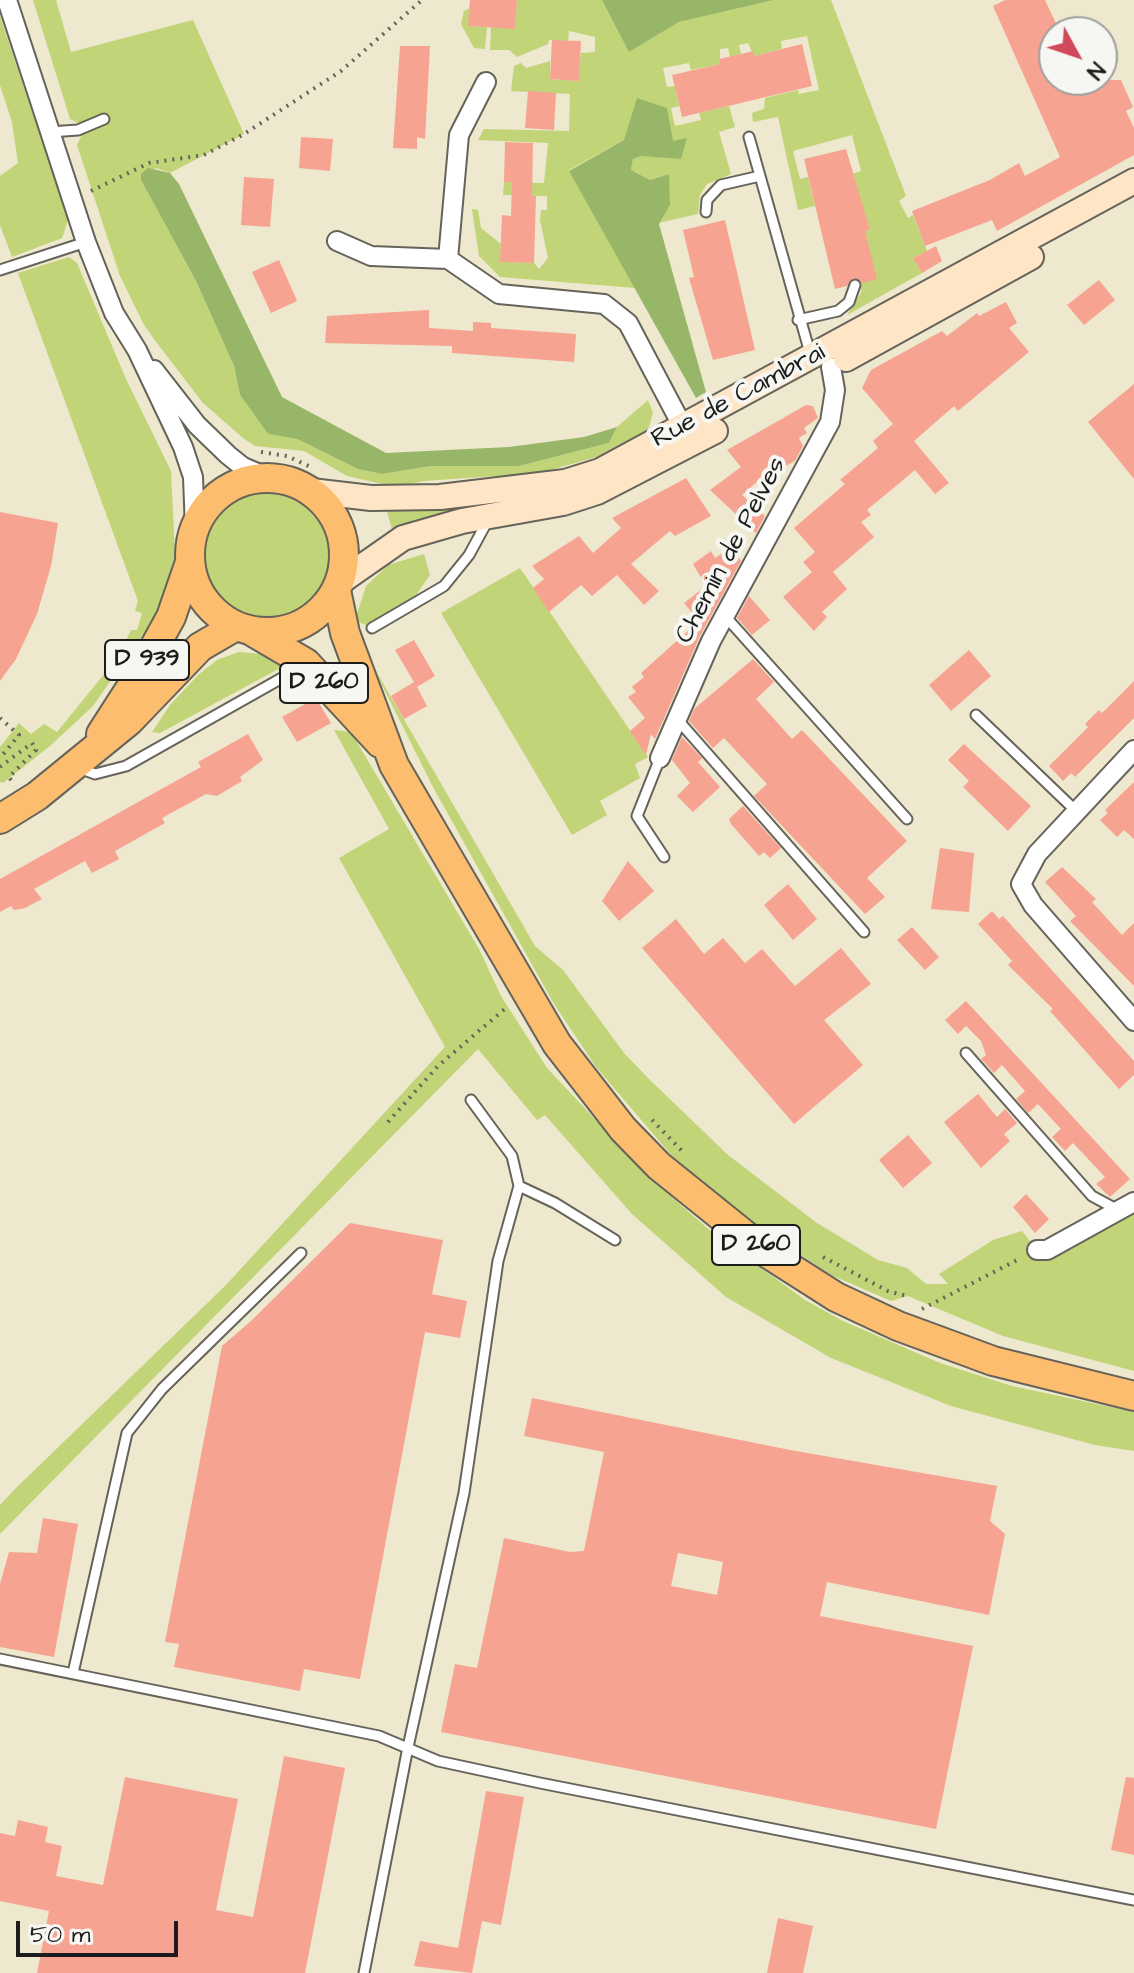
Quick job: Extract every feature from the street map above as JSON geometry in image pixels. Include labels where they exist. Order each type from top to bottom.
[{"type":"main road","name":"Rue de Cambrai","points":[[338,586],[403,538],[563,503],[597,492],[1134,181]]},
{"type":"main road","name":"Rue de Cambrai","points":[[316,482],[371,498],[440,497],[565,482],[600,471],[821,363],[1134,199]]},
{"type":"main road","points":[[269,478],[296,484],[316,482],[338,525],[345,553],[338,586],[325,607],[291,629],[244,628],[204,600],[190,561],[195,530],[212,502],[238,484],[269,478]]},
{"type":"main road","name":"D 939","points":[[82,759],[139,675],[171,617],[190,561]]},
{"type":"main road","name":"D 260","points":[[338,586],[345,633],[386,749],[557,1044],[623,1129],[670,1175],[767,1253],[836,1297],[898,1326],[993,1361],[1134,1396]]},
{"type":"main road","name":"D 260","points":[[244,628],[306,663],[386,749]]},
{"type":"main road","name":"D 939","points":[[0,819],[129,721],[200,647],[244,628]]},
{"type":"street","points":[[7,0],[86,242],[114,313],[137,350],[197,425],[243,467],[269,478]]},
{"type":"street","points":[[448,259],[459,135],[486,82]]},
{"type":"street","points":[[337,241],[371,256],[448,259],[499,294],[604,304],[628,323],[684,429]]},
{"type":"street","points":[[137,350],[193,477],[195,530]]},
{"type":"street","name":"Chemin de Pelves","points":[[660,758],[725,616],[830,422],[835,390],[821,363]]},
{"type":"street","points":[[1134,750],[1029,865],[1021,884],[1023,892],[1134,1021]]},
{"type":"street","points":[[1037,1250],[1047,1250],[1126,1206]]},
{"type":"lane","points":[[50,132],[78,130],[104,119]]},
{"type":"lane","points":[[749,137],[798,320],[821,363]]},
{"type":"lane","points":[[706,212],[707,200],[721,185],[760,176]]},
{"type":"lane","points":[[0,270],[86,242]]},
{"type":"lane","points":[[798,320],[838,311],[849,302],[855,285]]},
{"type":"lane","points":[[372,628],[444,586],[469,555],[490,517]]},
{"type":"lane","points":[[725,616],[907,819]]},
{"type":"lane","points":[[82,759],[95,774],[126,766],[289,674]]},
{"type":"lane","points":[[976,715],[1077,812]]},
{"type":"lane","points":[[677,719],[864,932]]},
{"type":"lane","points":[[660,758],[637,816],[664,857]]},
{"type":"lane","points":[[966,1053],[1092,1196],[1126,1206]]},
{"type":"lane","points":[[364,1973],[408,1747],[464,1493],[498,1261],[519,1186],[512,1156],[471,1100]]},
{"type":"lane","points":[[519,1186],[555,1203],[615,1240]]},
{"type":"lane","points":[[73,1673],[127,1433],[162,1389],[301,1253]]},
{"type":"lane","points":[[0,1659],[379,1736],[438,1761],[525,1780],[1134,1900]]},
{"type":"path","points":[[85,193],[149,163],[204,155],[244,134],[341,71],[422,0]]},
{"type":"path","points":[[255,451],[287,456],[316,482]]},
{"type":"path","points":[[0,718],[19,735],[0,758]]},
{"type":"path","points":[[0,767],[32,743],[36,750],[9,777],[13,783]]},
{"type":"path","points":[[388,1122],[438,1066],[495,1016],[527,994]]},
{"type":"path","points":[[652,1120],[684,1153]]},
{"type":"path","points":[[917,1313],[1037,1250]]},
{"type":"path","points":[[814,1252],[888,1291],[907,1296]]},
{"type":"green space","points":[[33,0],[56,0],[71,52],[193,20],[244,134],[170,173],[156,168],[141,180],[196,281],[234,366],[240,395],[268,434],[297,439],[358,469],[382,474],[431,466],[519,466],[609,443],[617,427],[648,400],[653,413],[649,427],[641,438],[600,456],[540,473],[424,481],[395,487],[347,476],[304,451],[255,446],[243,438],[203,403],[160,347],[144,325],[120,276],[77,145],[81,136],[80,124],[70,119]]},
{"type":"green space","points":[[517,0],[602,0],[630,51],[679,22],[774,0],[831,0],[906,196],[899,201],[908,218],[913,215],[927,251],[913,258],[922,273],[847,315],[861,293],[865,231],[870,230],[852,174],[861,171],[852,135],[793,151],[800,179],[808,177],[815,206],[798,210],[778,117],[753,122],[752,113],[764,109],[765,98],[798,90],[799,94],[819,90],[807,36],[781,41],[782,49],[754,56],[748,43],[739,45],[741,54],[730,57],[728,48],[720,49],[720,64],[691,70],[689,63],[663,68],[667,87],[675,86],[679,106],[671,108],[675,126],[701,120],[699,113],[729,106],[735,127],[719,132],[731,174],[707,184],[700,195],[698,214],[658,223],[670,205],[668,174],[650,180],[631,170],[633,159],[686,139],[673,142],[624,140],[569,170],[635,288],[500,277],[479,256],[472,209],[478,210],[481,228],[501,244],[500,262],[534,263],[539,269],[548,258],[540,220],[541,210],[547,210],[547,196],[503,195],[504,182],[544,183],[548,143],[478,140],[484,129],[569,131],[570,94],[511,91],[514,66],[521,63],[526,68],[550,61],[550,79],[578,81],[581,53],[595,52],[595,37],[569,31],[568,41],[549,40],[548,44],[517,57],[509,50],[490,50],[491,27],[515,28]]},
{"type":"green space","points":[[602,0],[774,0],[679,22],[629,52]]},
{"type":"green space","points":[[470,8],[469,26],[487,27],[485,49],[474,48],[461,24],[464,11]]},
{"type":"green space","points":[[0,16],[68,220],[62,238],[12,257],[0,225],[0,176],[18,163],[12,122],[0,85]]},
{"type":"green space","points":[[637,98],[667,108],[673,141],[687,138],[681,159],[641,156],[633,159],[631,170],[650,180],[669,174],[670,205],[659,224],[706,392],[696,398],[569,171],[624,140]]},
{"type":"green space","points":[[148,168],[170,173],[179,184],[282,397],[386,453],[509,447],[584,437],[617,427],[609,443],[519,466],[431,466],[382,474],[358,469],[297,439],[268,434],[240,395],[234,366],[196,281],[141,180],[141,174]]},
{"type":"green space","points":[[69,257],[77,263],[126,379],[171,471],[175,555],[157,614],[93,706],[50,746],[3,783],[0,782],[0,747],[19,723],[31,734],[44,724],[57,732],[118,657],[131,630],[137,630],[142,613],[135,611],[138,601],[18,273]]},
{"type":"green space","points":[[812,366],[817,369],[608,480],[535,502],[463,514],[393,533],[386,508],[506,502],[573,488],[607,475]]},
{"type":"green space","points":[[270,490],[295,495],[316,509],[330,530],[335,555],[330,580],[316,601],[295,615],[270,620],[245,615],[224,601],[210,580],[205,555],[210,530],[224,509],[245,495]]},
{"type":"green space","points":[[424,554],[430,575],[407,608],[372,628],[355,620],[366,586],[388,565]]},
{"type":"green space","points":[[520,568],[648,757],[635,764],[640,778],[600,801],[607,815],[572,835],[441,613]]},
{"type":"green space","points":[[239,652],[261,654],[282,667],[160,733],[152,732],[170,705],[198,675],[217,660]]},
{"type":"green space","points":[[369,659],[535,946],[563,970],[624,1053],[650,1080],[728,1155],[817,1223],[878,1260],[907,1268],[926,1284],[948,1284],[939,1274],[993,1240],[1022,1231],[1037,1250],[1134,1202],[1134,1371],[1003,1336],[908,1296],[891,1301],[831,1275],[726,1205],[672,1156],[596,1067],[554,1004],[433,787]]},
{"type":"green space","points":[[334,730],[351,732],[479,949],[501,996],[547,1068],[651,1179],[714,1234],[805,1300],[843,1321],[940,1363],[1012,1386],[1134,1412],[1134,1451],[1095,1445],[951,1406],[831,1358],[726,1297],[632,1214],[545,1115],[537,1120],[478,1049],[0,1534],[0,1505],[225,1286],[445,1047],[339,858],[389,829]]},
{"type":"building","points":[[470,0],[517,0],[515,29],[468,26]]},
{"type":"building","points":[[1005,0],[1045,0],[1052,16],[1038,16],[1038,96],[1118,96],[1118,80],[1121,80],[1133,107],[1126,111],[1134,128],[1134,155],[997,231],[992,220],[925,246],[912,211],[990,180],[1019,163],[1025,176],[1060,157],[993,6]]},
{"type":"building","points":[[552,40],[581,41],[579,81],[550,79]]},
{"type":"building","points":[[802,44],[812,86],[682,117],[672,75],[720,64],[719,59],[753,51],[754,56]]},
{"type":"building","points":[[400,46],[430,46],[425,139],[417,137],[417,149],[393,148]]},
{"type":"building","points":[[528,91],[556,93],[554,130],[525,128]]},
{"type":"building","points":[[301,137],[333,139],[330,171],[299,168]]},
{"type":"building","points":[[505,142],[533,143],[532,196],[536,196],[534,263],[500,262],[502,215],[511,216],[512,182],[504,182]]},
{"type":"building","points":[[846,149],[870,230],[865,231],[877,279],[862,283],[853,278],[847,286],[835,289],[804,159]]},
{"type":"building","points":[[244,177],[274,179],[270,227],[241,225]]},
{"type":"building","points":[[725,220],[755,350],[713,360],[689,278],[694,277],[683,230]]},
{"type":"building","points":[[936,246],[942,261],[922,273],[913,258]]},
{"type":"building","points":[[279,260],[297,301],[271,313],[252,272]]},
{"type":"building","points":[[1099,280],[1115,300],[1084,325],[1067,305]]},
{"type":"building","points":[[1006,302],[1017,323],[1009,328],[1029,352],[958,411],[954,406],[914,441],[949,483],[935,494],[915,470],[867,510],[871,515],[861,522],[874,537],[833,572],[847,589],[822,612],[827,617],[814,631],[783,597],[812,572],[803,562],[815,552],[794,528],[845,484],[840,480],[878,448],[873,441],[893,424],[862,388],[871,370],[942,331],[947,336],[977,313],[979,316]]},
{"type":"building","points":[[429,310],[429,328],[473,331],[473,322],[491,323],[491,328],[576,334],[574,362],[452,353],[452,346],[325,343],[327,316]]},
{"type":"building","points":[[1134,384],[1134,479],[1088,422]]},
{"type":"building","points":[[806,405],[813,406],[818,418],[804,428],[807,433],[799,438],[803,446],[795,461],[759,480],[742,495],[765,516],[756,533],[710,490],[741,467],[727,450]]},
{"type":"building","points":[[686,478],[711,516],[675,536],[670,531],[631,564],[659,591],[644,605],[617,575],[592,596],[581,585],[549,612],[533,588],[544,579],[532,566],[579,536],[593,553],[621,528],[612,518]]},
{"type":"building","points":[[0,512],[58,523],[51,566],[37,614],[16,659],[0,681]]},
{"type":"building","points":[[731,547],[741,561],[700,636],[655,739],[651,734],[646,755],[630,731],[645,718],[628,697],[636,692],[632,687],[644,677],[641,673],[699,621],[684,603],[706,586],[693,564],[711,551],[715,558]]},
{"type":"building","points":[[749,596],[770,620],[752,635],[737,618]]},
{"type":"building","points":[[414,640],[435,676],[417,687],[427,706],[404,719],[391,696],[414,682],[395,650]]},
{"type":"building","points":[[969,650],[991,676],[951,711],[929,685]]},
{"type":"building","points":[[753,659],[774,682],[756,699],[792,739],[802,730],[907,841],[867,878],[885,897],[865,914],[754,796],[767,784],[724,738],[713,748],[689,721],[694,709]]},
{"type":"building","points":[[1134,681],[1134,718],[1075,777],[1071,773],[1063,781],[1049,766],[1088,727],[1085,724],[1099,710],[1102,713]]},
{"type":"building","points":[[316,698],[331,723],[297,742],[282,717]]},
{"type":"building","points":[[248,734],[263,760],[240,777],[242,781],[217,796],[206,794],[162,818],[165,823],[115,851],[119,859],[92,873],[85,861],[34,889],[42,899],[25,908],[14,910],[11,906],[0,912],[0,879],[201,767],[198,762]]},
{"type":"building","points":[[682,737],[702,758],[698,762],[720,787],[693,812],[677,796],[690,783],[672,760]]},
{"type":"building","points":[[964,744],[1031,806],[1008,831],[963,787],[969,781],[948,760]]},
{"type":"building","points":[[1134,782],[1134,839],[1124,830],[1117,837],[1100,820],[1108,813],[1105,810]]},
{"type":"building","points":[[743,806],[781,848],[770,858],[764,852],[759,856],[731,824],[729,819]]},
{"type":"building","points":[[940,848],[974,853],[969,912],[931,909]]},
{"type":"building","points":[[628,861],[654,891],[619,921],[602,901]]},
{"type":"building","points":[[1062,867],[1096,899],[1092,902],[1122,935],[1134,923],[1134,986],[1070,921],[1076,916],[1045,882]]},
{"type":"building","points":[[788,884],[817,919],[793,940],[764,905]]},
{"type":"building","points":[[992,911],[999,919],[1003,916],[1134,1061],[1134,1075],[1119,1089],[1050,1011],[1053,1009],[1008,965],[1012,961],[978,924]]},
{"type":"building","points":[[676,919],[704,954],[723,938],[745,963],[762,949],[795,986],[841,948],[871,984],[824,1020],[863,1065],[794,1124],[642,948]]},
{"type":"building","points":[[912,927],[939,957],[925,970],[897,940]]},
{"type":"building","points":[[966,1001],[1130,1179],[1110,1197],[1096,1184],[1105,1177],[1073,1143],[1065,1151],[1052,1137],[1061,1129],[1038,1104],[1028,1113],[1016,1099],[1025,1091],[1002,1065],[994,1073],[981,1059],[986,1055],[981,1041],[966,1026],[958,1034],[945,1020]]},
{"type":"building","points":[[978,1094],[997,1117],[1005,1109],[1017,1123],[1004,1134],[1010,1141],[981,1168],[944,1122]]},
{"type":"building","points":[[908,1135],[932,1163],[903,1188],[879,1160]]},
{"type":"building","points":[[1026,1194],[1049,1219],[1035,1233],[1013,1207]]},
{"type":"building","points":[[350,1223],[443,1240],[432,1294],[467,1301],[460,1338],[425,1332],[360,1679],[304,1669],[300,1691],[174,1667],[179,1644],[165,1642],[222,1346]]},
{"type":"building","points":[[532,1398],[790,1450],[997,1486],[990,1521],[1005,1534],[989,1615],[827,1582],[820,1616],[973,1646],[936,1829],[441,1732],[455,1664],[477,1668],[504,1538],[570,1552],[584,1551],[604,1452],[524,1436]],"holes":[[[678,1553],[723,1562],[717,1595],[671,1586]]]},
{"type":"building","points":[[43,1518],[78,1524],[54,1657],[0,1647],[0,1584],[9,1552],[37,1553]]},
{"type":"building","points":[[284,1756],[345,1768],[305,1973],[37,1973],[49,1911],[0,1901],[0,1833],[15,1836],[18,1820],[48,1827],[45,1842],[62,1846],[56,1876],[103,1885],[125,1777],[238,1799],[216,1910],[253,1917]]},
{"type":"building","points":[[1126,1777],[1134,1778],[1134,1855],[1111,1850]]},
{"type":"building","points":[[486,1791],[524,1797],[501,1925],[482,1921],[472,1973],[414,1966],[420,1941],[458,1948]]},
{"type":"building","points":[[778,1918],[813,1926],[803,1973],[767,1973]]}]
